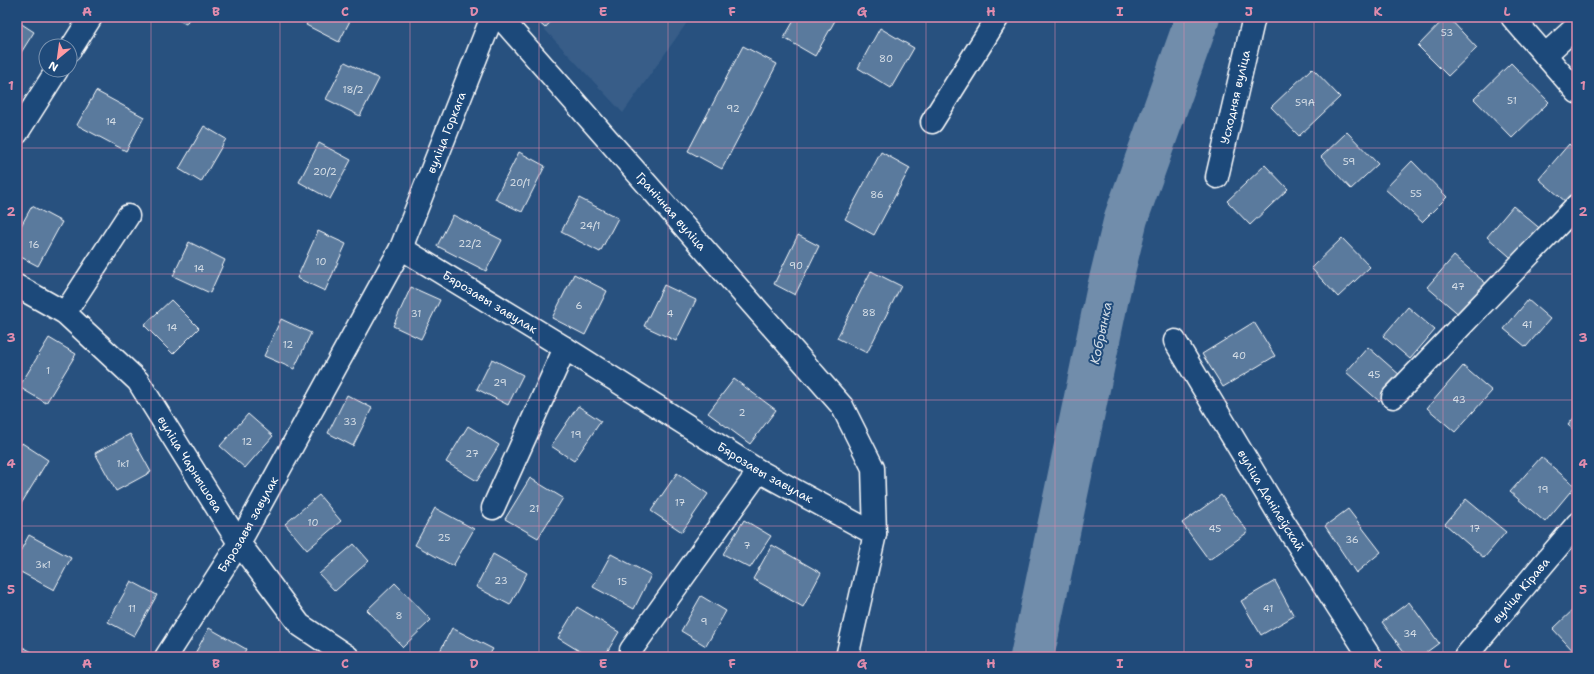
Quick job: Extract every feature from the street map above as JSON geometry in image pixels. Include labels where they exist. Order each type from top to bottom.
[{"type":"street","points":[[78,38],[91,17]]},
{"type":"street","name":"вуліца Горкага","points":[[401,248],[492,17]]},
{"type":"street","name":"Гранічная вуліца","points":[[500,17],[842,406],[873,468],[876,534]]},
{"type":"street","points":[[932,122],[998,17]]},
{"type":"street","name":"Усходняя вуліца","points":[[1217,178],[1254,17]]},
{"type":"street","points":[[1512,17],[1577,92]]},
{"type":"street","points":[[1545,55],[1577,26]]},
{"type":"street","points":[[17,133],[52,78]]},
{"type":"street","points":[[1393,397],[1577,205]]},
{"type":"street","points":[[65,313],[128,216]]},
{"type":"street","name":"Бярозавы завулак","points":[[166,657],[239,543],[401,248],[565,348],[759,471],[876,534]]},
{"type":"street","name":"вуліца Чарнышова","points":[[17,286],[65,313],[138,381],[239,543],[300,625],[348,657]]},
{"type":"street","name":"вуліца Данілеўскай","points":[[1175,341],[1283,521],[1370,657]]},
{"type":"street","points":[[493,508],[565,348]]},
{"type":"street","points":[[631,650],[759,471]]},
{"type":"street","name":"вуліца Кірава","points":[[1465,657],[1577,524]]},
{"type":"street","points":[[847,657],[876,534]]},
{"type":"shaded area","points":[[533,17],[691,17],[623,113]]},
{"type":"building","points":[[172,17],[190,17],[186,24]]},
{"type":"building","points":[[310,17],[352,17],[339,42],[306,25]]},
{"type":"building","points":[[533,17],[555,17],[545,28]]},
{"type":"building","points":[[796,17],[837,17],[815,56],[784,38]]},
{"type":"building","points":[[1446,17],[1448,17],[1477,48],[1448,76],[1418,46]]},
{"type":"building","points":[[17,21],[34,32],[17,59]]},
{"type":"building","points":[[880,28],[914,48],[891,88],[858,68]]},
{"type":"building","points":[[743,46],[777,64],[722,169],[688,151]]},
{"type":"building","points":[[345,62],[379,79],[360,116],[326,99]]},
{"type":"building","points":[[1511,63],[1549,102],[1512,138],[1474,99]]},
{"type":"building","points":[[1312,68],[1340,97],[1299,136],[1271,107]]},
{"type":"building","points":[[96,91],[144,117],[126,151],[77,125]]},
{"type":"building","points":[[204,126],[226,139],[201,182],[179,169]]},
{"type":"building","points":[[1347,132],[1378,164],[1351,189],[1321,157]]},
{"type":"building","points":[[319,143],[351,160],[330,199],[299,182]]},
{"type":"building","points":[[1569,144],[1577,151],[1577,188],[1566,202],[1539,179]]},
{"type":"building","points":[[519,152],[545,166],[522,212],[495,199]]},
{"type":"building","points":[[881,152],[910,168],[874,235],[845,219]]},
{"type":"building","points":[[1412,161],[1447,197],[1422,222],[1385,189]]},
{"type":"building","points":[[1265,165],[1288,189],[1250,225],[1227,201]]},
{"type":"building","points":[[579,198],[618,218],[600,252],[561,232]]},
{"type":"building","points":[[32,206],[62,222],[38,266],[17,255],[17,233]]},
{"type":"building","points":[[1513,206],[1543,231],[1516,262],[1487,237]]},
{"type":"building","points":[[453,215],[502,240],[486,271],[437,246]]},
{"type":"building","points":[[318,231],[346,244],[325,291],[297,278]]},
{"type":"building","points":[[798,235],[819,246],[795,295],[774,284]]},
{"type":"building","points":[[1342,238],[1370,267],[1338,297],[1311,268]]},
{"type":"building","points":[[189,242],[225,260],[210,293],[173,276]]},
{"type":"building","points":[[1454,256],[1489,286],[1462,317],[1427,287]]},
{"type":"building","points":[[871,271],[901,286],[867,353],[837,338]]},
{"type":"building","points":[[574,274],[607,291],[585,335],[552,318]]},
{"type":"building","points":[[664,285],[696,300],[676,341],[644,326]]},
{"type":"building","points":[[411,287],[440,300],[421,339],[393,326]]},
{"type":"building","points":[[171,300],[199,328],[173,354],[144,325]]},
{"type":"building","points":[[1528,300],[1550,319],[1526,347],[1504,329]]},
{"type":"building","points":[[1408,307],[1435,330],[1410,359],[1383,336]]},
{"type":"building","points":[[281,319],[311,333],[294,369],[264,356]]},
{"type":"building","points":[[1254,322],[1275,356],[1223,387],[1202,354]]},
{"type":"building","points":[[49,338],[76,354],[46,403],[19,387]]},
{"type":"building","points":[[1368,347],[1401,376],[1379,401],[1346,372]]},
{"type":"building","points":[[492,359],[523,375],[508,405],[477,389]]},
{"type":"building","points":[[1463,366],[1492,391],[1455,432],[1427,408]]},
{"type":"building","points":[[734,379],[776,410],[750,444],[708,413]]},
{"type":"building","points":[[347,395],[372,408],[353,446],[328,433]]},
{"type":"building","points":[[578,406],[601,421],[574,461],[551,446]]},
{"type":"building","points":[[248,414],[273,436],[245,468],[220,446]]},
{"type":"building","points":[[1577,414],[1577,433],[1568,425]]},
{"type":"building","points":[[468,426],[499,445],[477,481],[446,462]]},
{"type":"building","points":[[130,434],[151,472],[116,491],[95,453]]},
{"type":"building","points":[[22,443],[48,460],[21,504],[17,502],[17,451]]},
{"type":"building","points":[[1541,457],[1575,486],[1545,522],[1510,492]]},
{"type":"building","points":[[677,473],[708,494],[682,532],[651,511]]},
{"type":"building","points":[[530,478],[563,498],[538,538],[505,519]]},
{"type":"building","points":[[319,495],[341,521],[307,550],[285,524]]},
{"type":"building","points":[[1221,495],[1248,532],[1209,560],[1182,523]]},
{"type":"building","points":[[1466,499],[1506,532],[1484,558],[1445,524]]},
{"type":"building","points":[[435,508],[474,529],[453,566],[415,545]]},
{"type":"building","points":[[1348,509],[1381,552],[1356,573],[1325,526]]},
{"type":"building","points":[[744,520],[771,536],[750,568],[723,554]]},
{"type":"building","points":[[29,535],[71,558],[54,590],[17,570],[17,557]]},
{"type":"building","points":[[354,544],[369,561],[335,591],[319,574]]},
{"type":"building","points":[[772,545],[821,573],[803,607],[753,579]]},
{"type":"building","points":[[493,554],[527,573],[510,605],[476,587]]},
{"type":"building","points":[[611,554],[651,575],[634,609],[593,587]]},
{"type":"building","points":[[131,581],[157,595],[134,636],[108,622]]},
{"type":"building","points":[[1275,581],[1294,616],[1261,635],[1241,601]]},
{"type":"building","points":[[395,583],[431,620],[403,647],[367,610]]},
{"type":"building","points":[[701,596],[726,611],[706,646],[681,631]]},
{"type":"building","points":[[1409,602],[1439,643],[1420,657],[1408,657],[1382,622]]},
{"type":"building","points":[[1577,606],[1577,655],[1553,629]]},
{"type":"building","points":[[577,607],[619,632],[604,657],[589,657],[558,638]]},
{"type":"building","points":[[209,628],[246,649],[242,657],[193,657]]},
{"type":"building","points":[[452,628],[493,649],[488,657],[437,657]]},
{"type":"building","points":[[17,644],[34,653],[32,657],[17,657]]},
{"type":"waterway","name":"Кобрынка","points":[[1032,657],[1108,292],[1126,218],[1198,17]]}]
